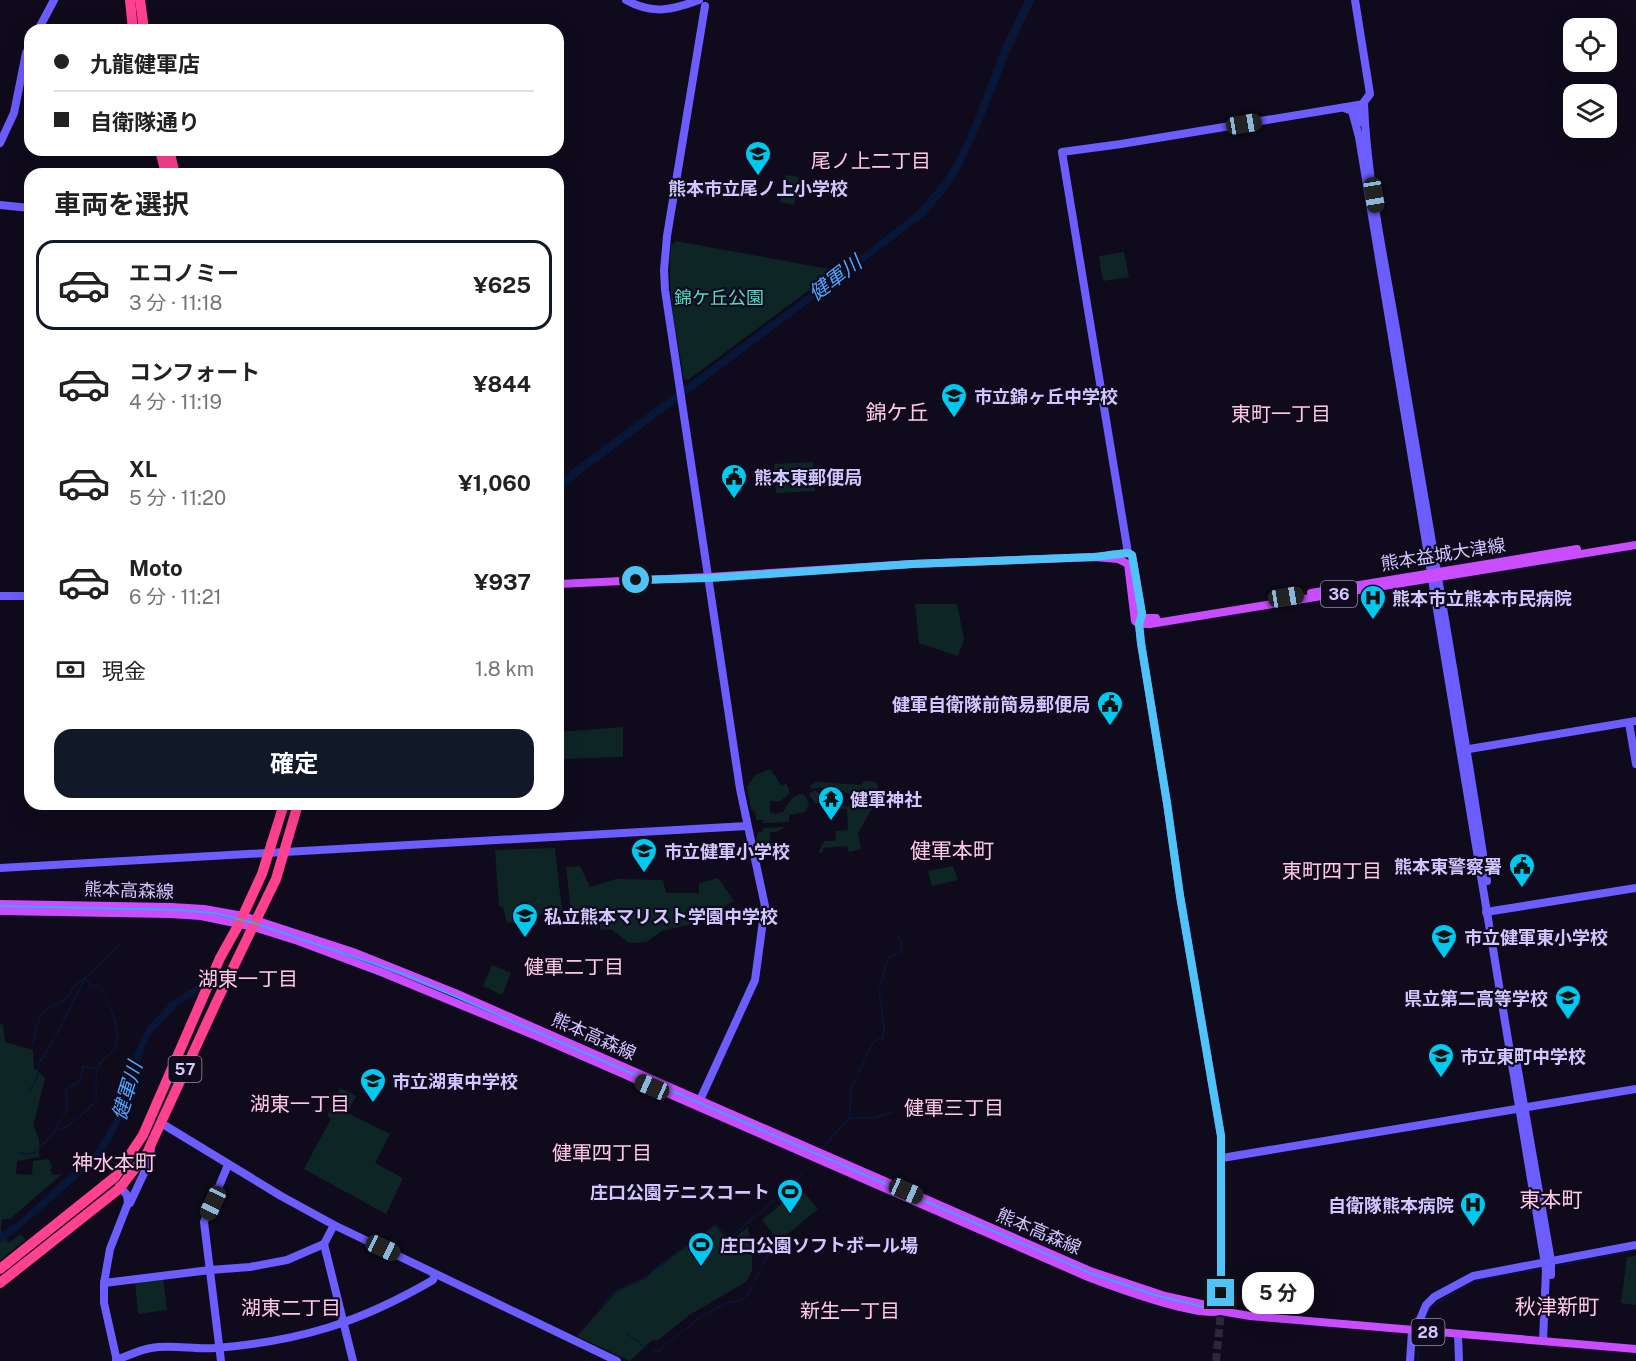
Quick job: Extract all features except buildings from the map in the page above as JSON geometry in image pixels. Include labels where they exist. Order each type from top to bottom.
[{"type":"highway","points":[[130,0],[132,24]]},
{"type":"highway","points":[[140,0],[143,24]]},
{"type":"highway","name":"57","points":[[0,1269],[115,1177],[143,1135],[220,958],[262,874],[282,810]]},
{"type":"highway","name":"57","points":[[0,1283],[120,1188],[137,1168],[154,1140],[212,1012],[256,923],[286,852],[296,810]]},
{"type":"main road","name":"熊本益城大津線","points":[[1140,628],[1150,624],[1636,539]]},
{"type":"main road","name":"熊本益城大津線","points":[[1142,614],[1144,618],[1150,619],[1636,545]]},
{"type":"main road","points":[[1128,553],[1134,615],[1140,628]]},
{"type":"main road","points":[[564,584],[710,578],[912,564],[1094,557],[1128,553],[1134,558],[1142,614]]},
{"type":"main road","points":[[1094,557],[1118,559],[1128,564]]},
{"type":"main road","name":"熊本高森線","points":[[0,904],[204,909],[363,956],[425,980],[1090,1271],[1165,1296],[1250,1316],[1636,1349]]},
{"type":"main road","name":"熊本高森線","points":[[0,911],[170,914],[241,920]]},
{"type":"main road","name":"熊本高森線","points":[[256,923],[541,1038],[1088,1277],[1169,1304],[1213,1314],[1221,1311]]},
{"type":"street","points":[[41,24],[54,0]]},
{"type":"street","points":[[626,0],[643,8],[657,11],[698,2],[664,259],[665,290],[747,826],[765,906],[755,980],[700,1100]]},
{"type":"street","points":[[1355,0],[1370,94],[1358,110],[1359,137]]},
{"type":"street","points":[[0,143],[14,113],[24,63]]},
{"type":"street","points":[[1128,553],[1062,152],[1364,104]]},
{"type":"street","points":[[1364,104],[1365,135],[1377,216],[1434,575]]},
{"type":"street","points":[[1344,108],[1352,111],[1359,137],[1548,1265],[1546,1342]]},
{"type":"street","points":[[0,205],[24,207]]},
{"type":"street","points":[[0,596],[24,596]]},
{"type":"street","points":[[1142,614],[1140,628],[1181,907],[1221,1136],[1221,1311]]},
{"type":"street","points":[[1463,750],[1632,722],[1636,764]]},
{"type":"street","points":[[0,868],[747,826]]},
{"type":"street","points":[[1489,911],[1636,888]]},
{"type":"street","points":[[1222,1158],[1636,1089]]},
{"type":"street","points":[[161,1123],[281,1197],[334,1225],[617,1361]]},
{"type":"street","points":[[154,1140],[150,1157],[110,1250],[104,1283],[104,1303],[116,1361],[150,1348],[219,1348],[303,1336],[344,1324],[406,1296],[433,1280],[435,1274]]},
{"type":"street","points":[[221,1361],[204,1222],[228,1165]]},
{"type":"street","points":[[115,1177],[120,1188],[129,1198],[127,1210]]},
{"type":"street","points":[[104,1283],[210,1270],[250,1268],[287,1260],[324,1244],[334,1225]]},
{"type":"street","points":[[324,1244],[352,1361]]},
{"type":"street","points":[[1410,1361],[1413,1331],[1428,1302],[1473,1276],[1548,1265],[1636,1245]]},
{"type":"street","points":[[1458,1335],[1459,1361]]},
{"type":"green space","points":[[785,175],[799,177],[794,205],[780,202]]},
{"type":"green space","name":"錦ケ丘公園","points":[[676,241],[829,269],[832,273],[688,380],[684,379],[671,296],[671,246]]},
{"type":"green space","points":[[1124,252],[1129,277],[1103,281],[1099,256]]},
{"type":"green space","points":[[813,462],[815,491],[776,493],[774,464]]},
{"type":"green space","points":[[915,604],[957,604],[964,639],[958,656],[919,643]]},
{"type":"green space","points":[[623,727],[623,757],[564,759],[564,732]]},
{"type":"green space","points":[[770,769],[781,785],[786,784],[789,793],[781,801],[770,801],[770,812],[775,814],[783,812],[793,798],[802,794],[809,805],[805,812],[789,815],[789,822],[763,823],[763,820],[756,820],[755,812],[751,810],[747,787],[755,775]]},
{"type":"green space","points":[[863,781],[875,782],[878,787],[875,803],[858,833],[861,849],[849,852],[847,846],[823,848],[823,852],[818,853],[824,841],[835,841],[836,831],[848,830],[847,809],[815,803],[810,793],[815,790],[839,806],[850,806],[853,797],[839,790],[812,789],[809,786],[816,782],[862,785]]},
{"type":"green space","points":[[786,827],[770,832],[770,844],[788,845],[788,850],[759,853],[756,838],[758,832],[763,832],[763,828]]},
{"type":"green space","points":[[555,848],[562,911],[544,917],[542,914],[507,923],[503,907],[499,906],[495,850]]},
{"type":"green space","points":[[580,866],[590,887],[616,879],[663,880],[666,893],[699,893],[699,883],[718,878],[734,901],[688,925],[662,931],[646,942],[629,943],[611,929],[600,930],[600,914],[571,912],[566,867]]},
{"type":"green space","points":[[953,866],[958,880],[932,886],[928,871]]},
{"type":"green space","points":[[492,965],[511,973],[502,995],[483,986]]},
{"type":"green space","points":[[0,1024],[3,1025],[5,1042],[33,1050],[34,1068],[45,1078],[33,1126],[39,1141],[39,1157],[17,1161],[16,1174],[32,1175],[33,1161],[49,1159],[53,1175],[62,1174],[10,1219],[2,1219],[1,1230],[8,1243],[21,1234],[25,1240],[0,1260]]},
{"type":"green space","points":[[340,1088],[356,1096],[347,1113],[390,1134],[375,1163],[403,1178],[386,1214],[304,1169],[331,1119],[327,1116]]},
{"type":"green space","name":"庄口公園テニスコート","points":[[800,1188],[818,1209],[779,1241],[762,1220]]},
{"type":"green space","points":[[715,1225],[729,1242],[748,1227],[752,1270],[746,1282],[689,1315],[658,1340],[651,1341],[630,1361],[577,1336],[617,1291],[646,1278],[659,1265]]},
{"type":"green space","points":[[1636,1256],[1636,1305],[1621,1303],[1627,1257]]},
{"type":"green space","points":[[163,1277],[167,1310],[138,1314],[135,1281]]},
{"type":"water","name":"健軍川","points":[[1025,0],[1035,0],[1011,49],[962,166],[949,187],[926,215],[564,489],[564,476],[917,212],[946,177],[957,158],[1002,47]]},
{"type":"water","name":"健軍川","points":[[202,982],[196,994],[177,1006],[151,1034],[143,1051],[123,1117],[106,1149],[75,1180],[0,1243],[0,1233],[19,1221],[97,1149],[119,1112],[135,1052],[148,1026],[171,1002]]},
{"type":"waterway","points":[[823,1147],[850,1118],[851,1089],[872,1044],[876,1040],[883,1039],[884,1027],[879,990],[888,958],[901,953],[901,942],[898,936]]},
{"type":"waterway","points":[[32,1045],[37,1023],[43,1012],[65,1000],[72,988],[120,944]]},
{"type":"waterway","points":[[20,1153],[35,1153],[55,1131],[66,1127],[96,1101],[98,1067],[114,1050],[117,1035],[114,1017],[100,986],[91,986],[85,978]]},
{"type":"waterway","points":[[29,1092],[37,1077],[39,1063],[85,979]]},
{"type":"waterway","points":[[55,1131],[67,1109],[66,1089],[80,1081],[83,1067],[97,1068]]},
{"type":"waterway","points":[[850,1118],[873,1118],[893,1112]]},
{"type":"waterway","points":[[600,1307],[614,1292],[645,1277],[716,1224],[729,1239],[795,1182],[802,1173]]},
{"type":"waterway","points":[[652,1350],[659,1352],[663,1346],[702,1316],[747,1296],[771,1249],[789,1243],[803,1243]]},
{"type":"waterway","points":[[1554,1266],[1636,1250]]},
{"type":"waterway","points":[[1424,1322],[1432,1306],[1473,1281],[1544,1268]]},
{"type":"waterway","points":[[628,1334],[631,1337]]},
{"type":"waterway","points":[[633,1338],[642,1345]]},
{"type":"waterway","points":[[1418,1346],[1418,1361]]},
{"type":"waterway","points":[[591,1361],[596,1357]]},
{"type":"tunnel","points":[[1216,1361],[1221,1311]]},
{"type":"tram line","points":[[0,906],[182,910],[213,913],[254,923],[404,974],[1090,1273],[1155,1295],[1207,1308]]},
{"type":"place","name":"熊本市立尾ノ上小学校","points":[[758,177]]},
{"type":"place","name":"市立錦ヶ丘中学校","points":[[954,419]]},
{"type":"place","name":"熊本東郵便局","points":[[734,500]]},
{"type":"place","name":"熊本市立熊本市民病院","points":[[1373,621]]},
{"type":"place","name":"健軍自衛隊前簡易郵便局","points":[[1110,727]]},
{"type":"place","name":"健軍神社","points":[[831,822]]},
{"type":"place","name":"市立健軍小学校","points":[[644,874]]},
{"type":"place","name":"熊本東警察署","points":[[1522,889]]},
{"type":"place","name":"私立熊本マリスト学園中学校","points":[[525,939]]},
{"type":"place","name":"市立健軍東小学校","points":[[1444,960]]},
{"type":"place","name":"県立第二高等学校","points":[[1568,1021]]},
{"type":"place","name":"市立東町中学校","points":[[1441,1079]]},
{"type":"place","name":"市立湖東中学校","points":[[373,1104]]},
{"type":"place","name":"庄口公園テニスコート","points":[[790,1215]]},
{"type":"place","name":"自衛隊熊本病院","points":[[1473,1228]]},
{"type":"place","name":"庄口公園ソフトボール場","points":[[701,1268]]},
{"type":"district","name":"尾ノ上二丁目","points":[[871,161]]},
{"type":"district","name":"錦ケ丘","points":[[897,412]]},
{"type":"district","name":"東町一丁目","points":[[1281,414]]},
{"type":"district","name":"健軍本町","points":[[952,850]]},
{"type":"district","name":"東町四丁目","points":[[1332,871]]},
{"type":"district","name":"健軍二丁目","points":[[574,967]]},
{"type":"district","name":"湖東一丁目","points":[[248,979]]},
{"type":"district","name":"湖東一丁目","points":[[300,1104]]},
{"type":"district","name":"健軍三丁目","points":[[954,1108]]},
{"type":"district","name":"健軍四丁目","points":[[602,1153]]},
{"type":"district","name":"神水本町","points":[[114,1162]]},
{"type":"district","name":"東本町","points":[[1551,1199]]},
{"type":"district","name":"秋津新町","points":[[1557,1306]]},
{"type":"district","name":"湖東二丁目","points":[[291,1308]]},
{"type":"district","name":"新生一丁目","points":[[850,1311]]},
{"type":"route","points":[[636,580],[710,578],[912,564],[1094,557],[1128,553],[1132,555],[1142,614],[1139,624],[1141,643],[1189,953],[1221,1136],[1221,1293]]}]
